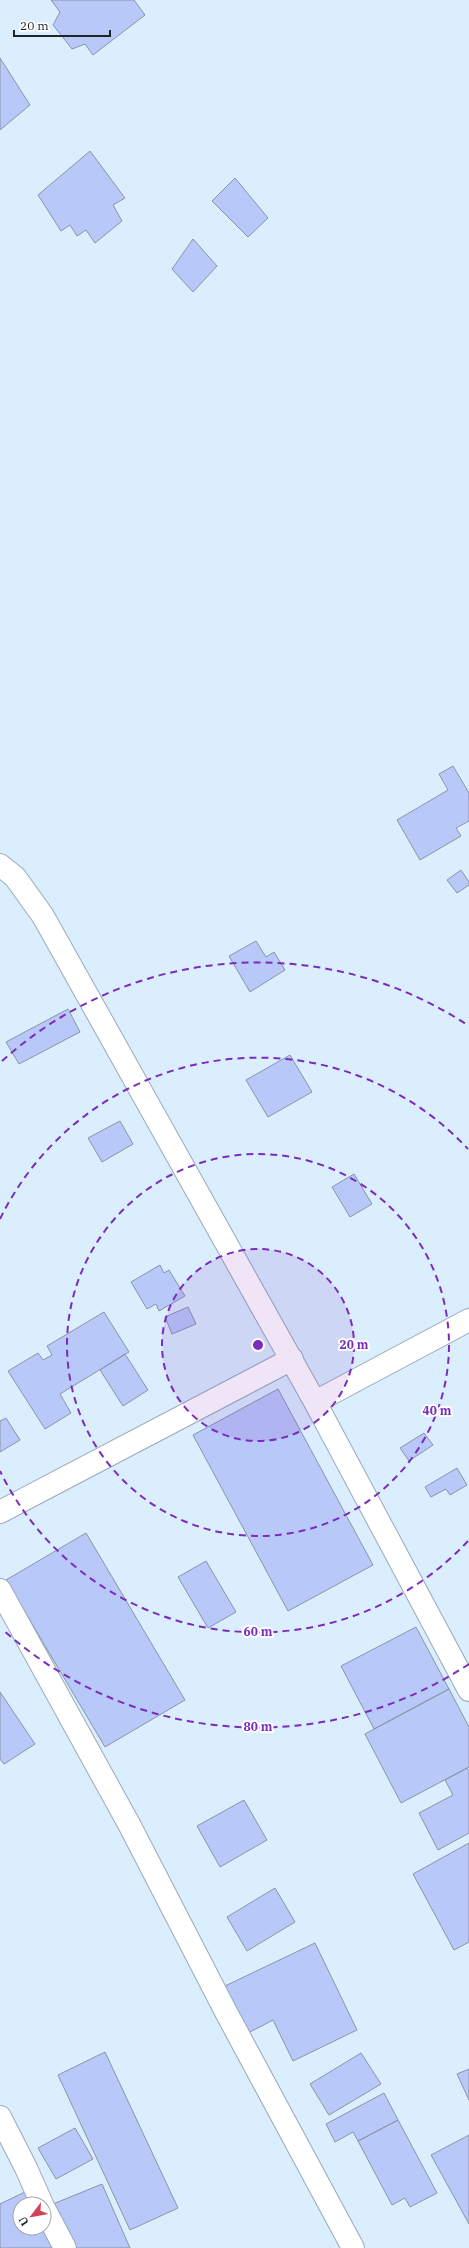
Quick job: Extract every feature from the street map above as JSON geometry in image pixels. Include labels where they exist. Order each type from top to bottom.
[{"type":"street","points":[[0,865],[15,877],[43,916],[292,1359],[469,1690]]},
{"type":"street","points":[[315,1402],[469,1320]]},
{"type":"street","points":[[0,1512],[292,1359]]},
{"type":"street","points":[[0,1590],[130,1826],[213,1987],[354,2248]]},
{"type":"street","points":[[0,2117],[38,2196]]},
{"type":"street","points":[[52,2223],[65,2248]]},
{"type":"building","points":[[51,0],[134,0],[145,15],[93,55],[85,44],[72,49],[53,25],[60,12]]},
{"type":"building","points":[[0,58],[30,105],[0,130]]},
{"type":"building","points":[[90,151],[125,198],[113,205],[122,221],[95,243],[86,230],[77,236],[70,225],[61,231],[38,195]]},
{"type":"building","points":[[235,178],[268,218],[248,237],[212,201]]},
{"type":"building","points":[[193,239],[217,266],[193,292],[172,269]]},
{"type":"building","points":[[453,766],[469,793],[469,821],[456,828],[461,836],[420,860],[397,820],[448,790],[439,774]]},
{"type":"building","points":[[461,870],[469,882],[469,885],[457,893],[447,880]]},
{"type":"building","points":[[256,941],[266,957],[274,952],[285,970],[250,992],[229,956]]},
{"type":"building","points":[[68,1009],[80,1032],[19,1064],[6,1042]]},
{"type":"building","points":[[290,1055],[312,1092],[268,1117],[246,1080]]},
{"type":"building","points":[[120,1121],[133,1144],[102,1162],[88,1138]]},
{"type":"building","points":[[354,1174],[372,1204],[350,1217],[332,1187]]},
{"type":"building","points":[[160,1265],[164,1273],[169,1270],[185,1296],[159,1311],[156,1304],[147,1309],[131,1282]]},
{"type":"building","points":[[188,1307],[196,1324],[172,1334],[165,1317]]},
{"type":"building","points":[[104,1312],[129,1352],[60,1394],[71,1413],[45,1429],[8,1371],[38,1353],[43,1360],[52,1355],[47,1346]]},
{"type":"building","points":[[125,1354],[148,1390],[123,1406],[100,1370]]},
{"type":"building","points":[[278,1389],[373,1565],[288,1611],[193,1435]]},
{"type":"building","points":[[6,1418],[20,1440],[0,1452],[0,1421]]},
{"type":"building","points":[[424,1433],[433,1445],[409,1461],[400,1448]]},
{"type":"building","points":[[457,1468],[467,1485],[450,1495],[446,1489],[431,1497],[425,1487]]},
{"type":"building","points":[[86,1533],[185,1700],[105,1747],[6,1580]]},
{"type":"building","points":[[206,1561],[236,1612],[208,1628],[178,1577]]},
{"type":"building","points":[[416,1627],[449,1689],[374,1729],[341,1666]]},
{"type":"building","points":[[449,1689],[469,1727],[469,1767],[401,1803],[365,1734]]},
{"type":"building","points":[[0,1692],[35,1744],[4,1764],[0,1759]]},
{"type":"building","points":[[467,1768],[469,1771],[469,1833],[438,1850],[419,1813],[453,1795],[445,1780]]},
{"type":"building","points":[[244,1800],[267,1840],[220,1867],[197,1826]]},
{"type":"building","points":[[469,1843],[469,1942],[454,1950],[413,1874]]},
{"type":"building","points":[[275,1888],[295,1922],[247,1951],[227,1917]]},
{"type":"building","points":[[315,1943],[357,2030],[293,2061],[273,2020],[248,2033],[225,1986]]},
{"type":"building","points":[[105,2052],[178,2208],[130,2230],[58,2075]]},
{"type":"building","points":[[361,2053],[381,2084],[329,2115],[310,2084]]},
{"type":"building","points":[[469,2069],[469,2100],[457,2074]]},
{"type":"building","points":[[384,2093],[398,2120],[358,2141],[353,2132],[335,2142],[326,2124]]},
{"type":"building","points":[[398,2120],[437,2193],[410,2207],[405,2198],[392,2205],[358,2141]]},
{"type":"building","points":[[75,2128],[93,2159],[56,2179],[38,2148]]},
{"type":"building","points":[[469,2135],[469,2224],[431,2155]]},
{"type":"building","points":[[102,2184],[130,2248],[72,2248],[53,2204]]},
{"type":"building","points":[[25,2192],[27,2196],[17,2196]]},
{"type":"building","points":[[12,2198],[12,2236],[47,2236],[52,2248],[0,2248],[0,2204]]}]
